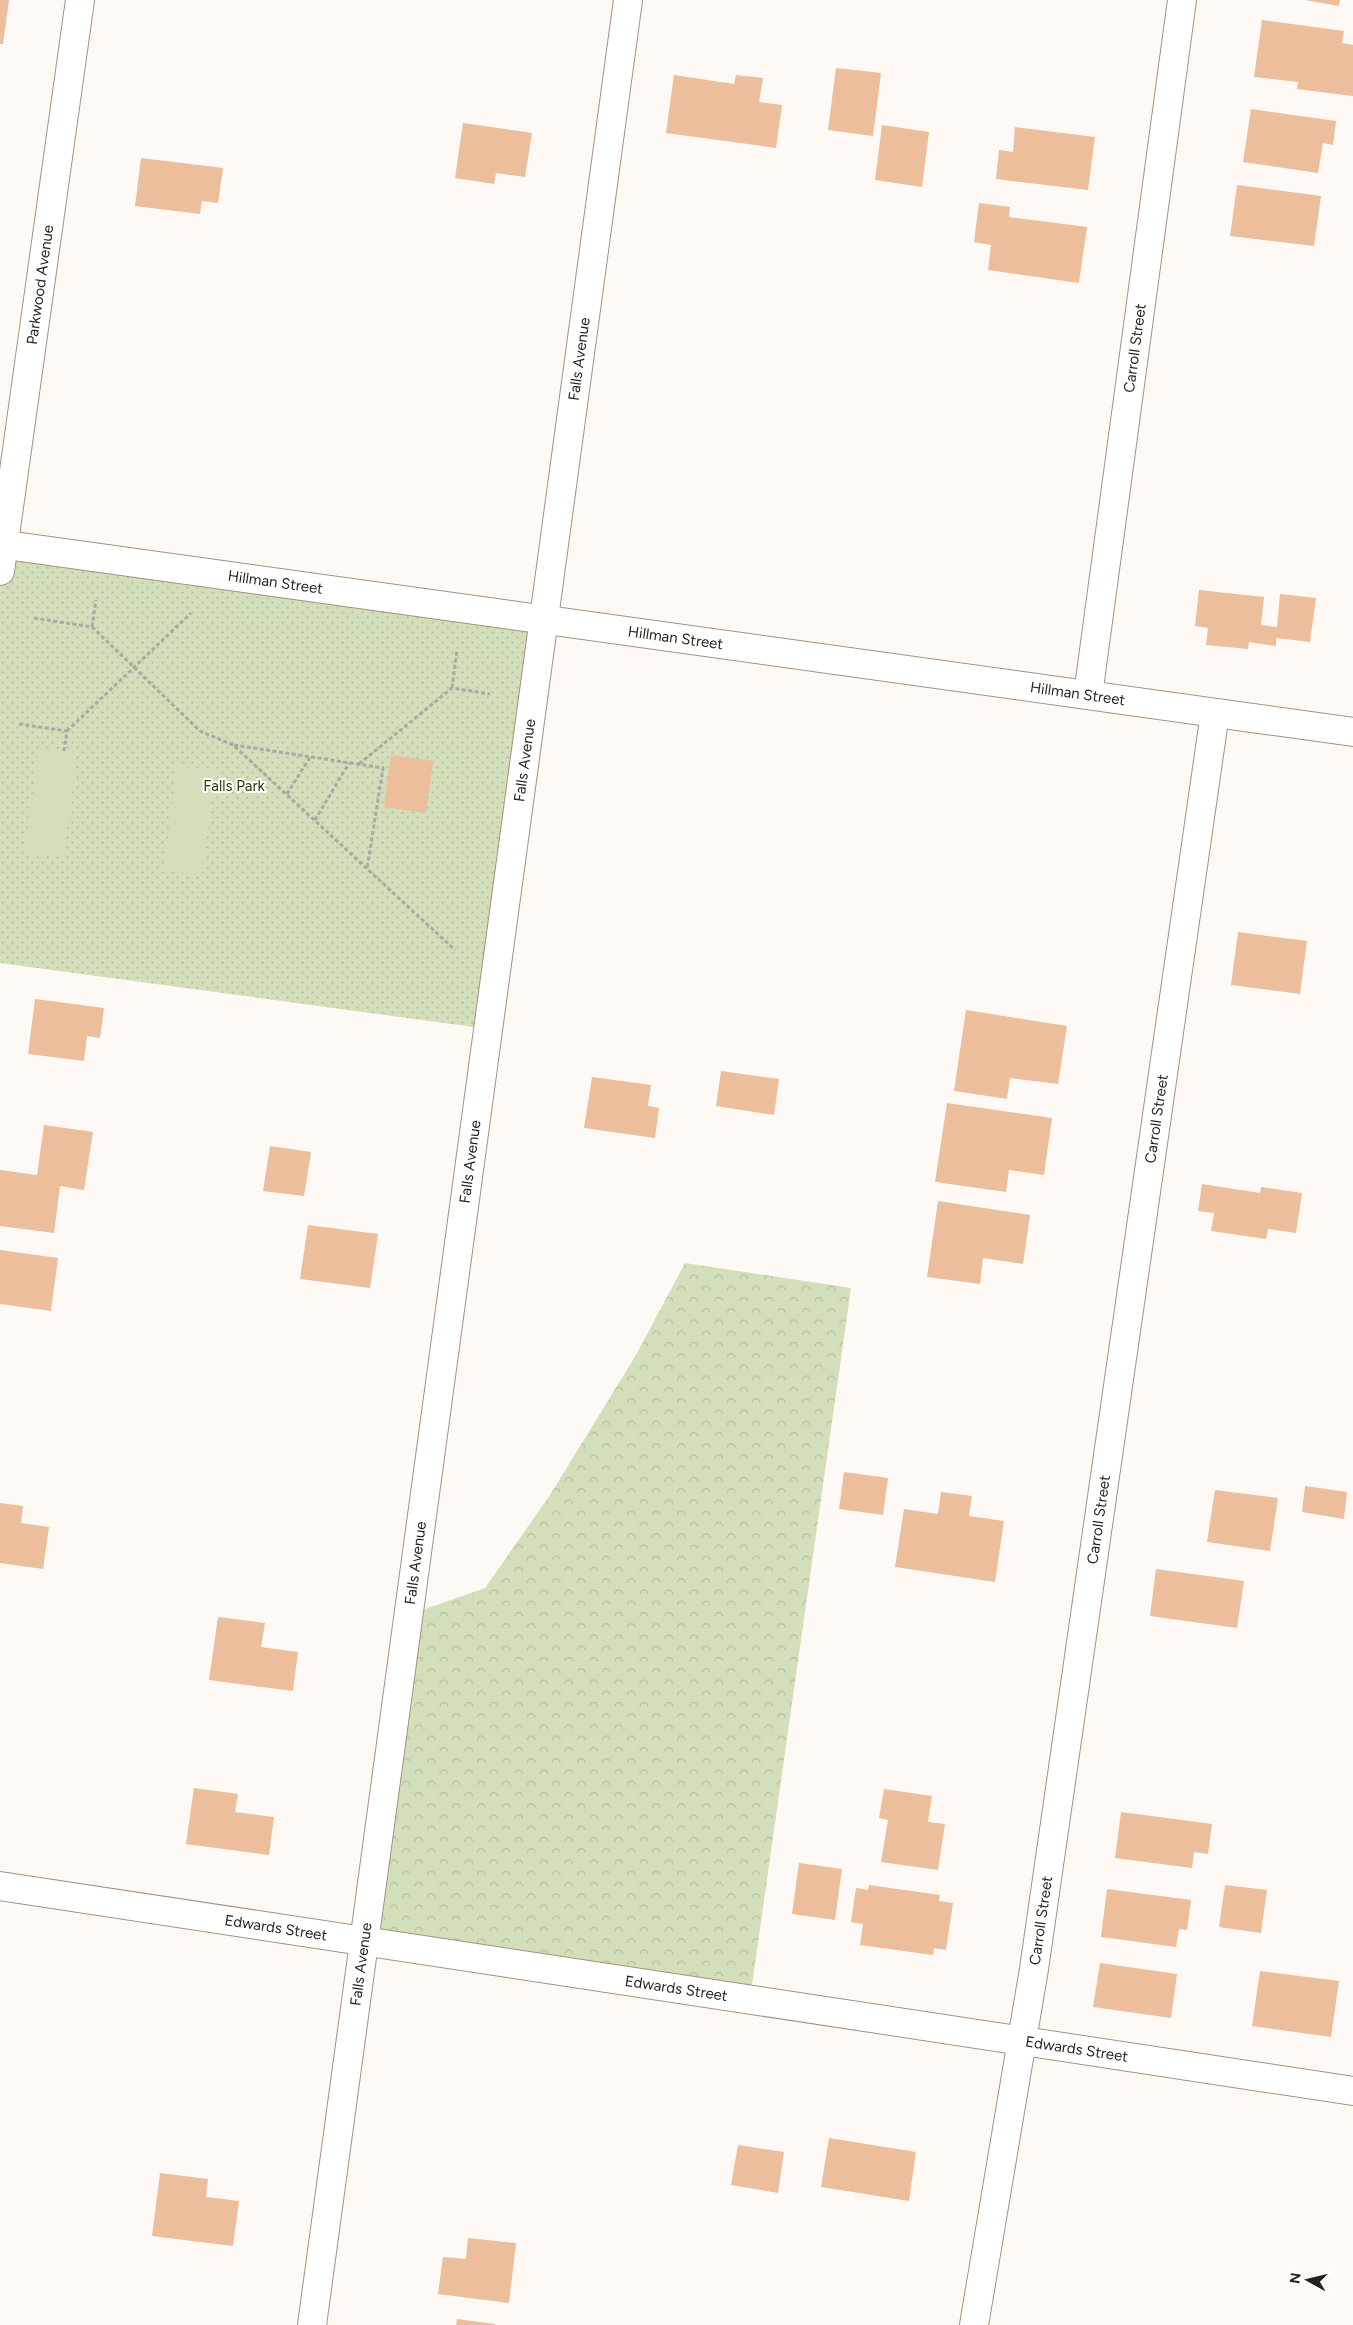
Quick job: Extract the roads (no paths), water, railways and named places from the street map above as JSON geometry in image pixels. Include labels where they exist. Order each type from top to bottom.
[{"type":"street","name":"Parkwood Avenue","points":[[0,571],[2,544],[80,0]]},
{"type":"street","name":"Falls Avenue","points":[[312,2325],[628,0]]},
{"type":"street","name":"Carroll Street","points":[[1088,695],[1182,0]]},
{"type":"street","name":"Hillman Street","points":[[2,544],[1353,732]]},
{"type":"street","name":"Carroll Street","points":[[974,2325],[1020,2040],[1034,1969],[1215,713]]},
{"type":"street","name":"Edwards Street","points":[[0,1886],[1353,2091]]},
{"type":"park label","name":"Falls Park","points":[[234,786]]}]
